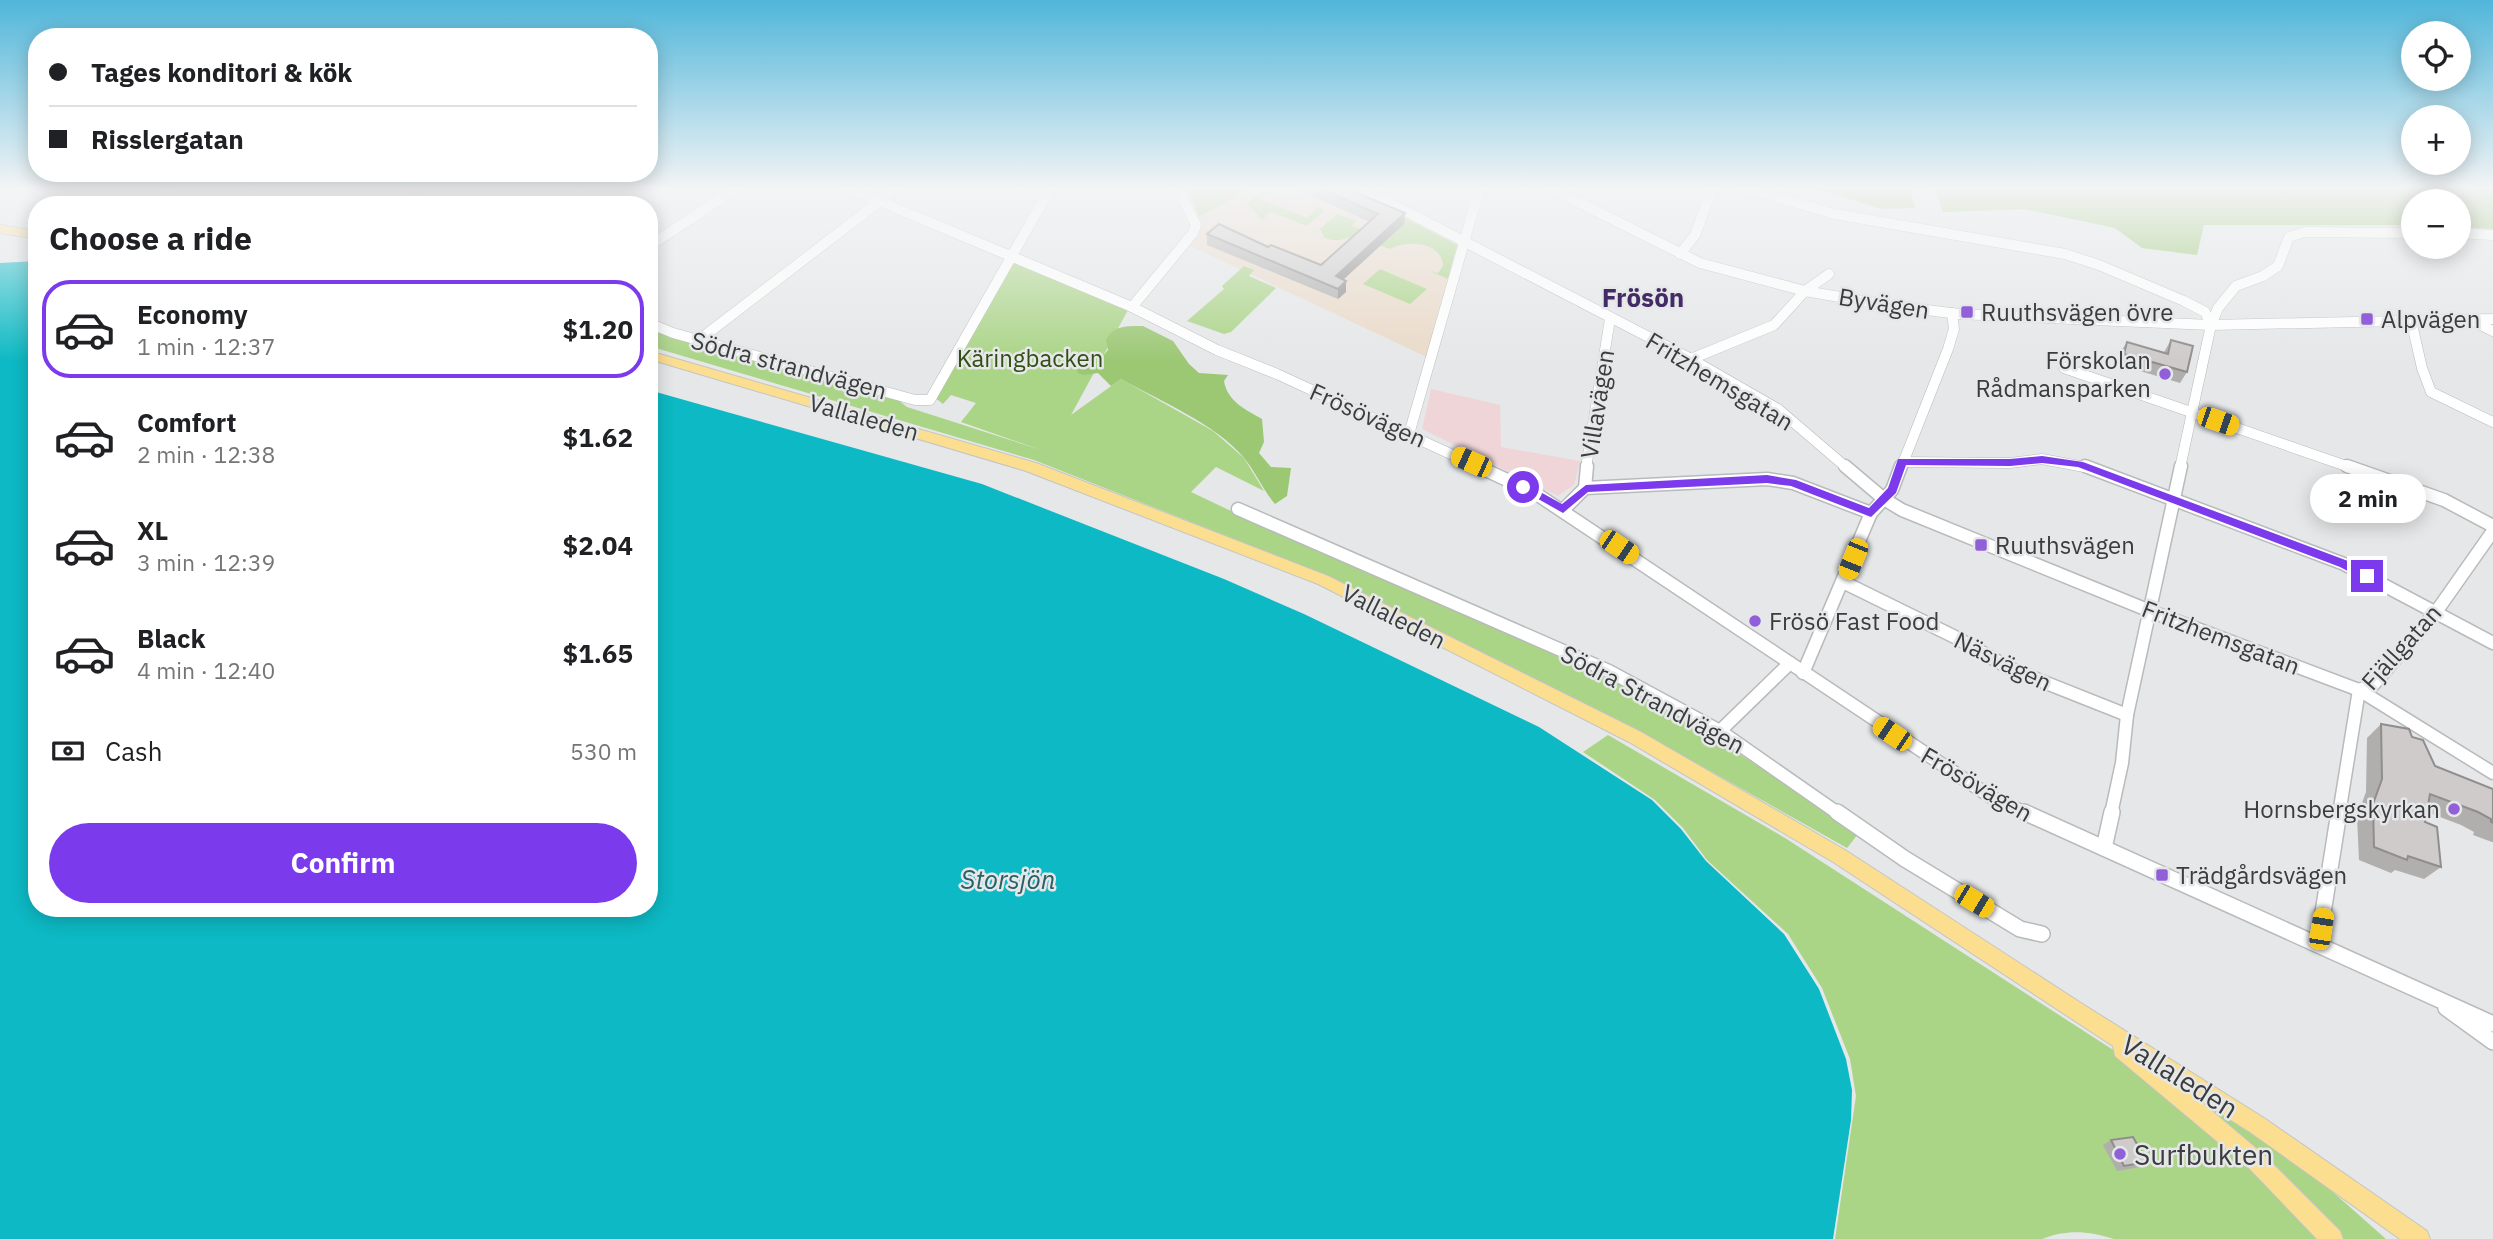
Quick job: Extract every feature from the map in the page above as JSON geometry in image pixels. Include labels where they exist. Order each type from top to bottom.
[{"type":"main road","name":"Vallaleden","points":[[658,358],[1031,467],[1323,580],[1635,737],[1839,856],[2077,1012],[2257,1125],[2419,1239]]},
{"type":"main road","name":"Vallaleden","points":[[2077,1012],[2256,1161],[2332,1239]]},
{"type":"street","points":[[699,340],[823,245]]},
{"type":"street","name":"Frösövägen","points":[[988,245],[1132,307],[1217,350],[1510,481],[1563,509],[1991,797],[2493,1024]]},
{"type":"street","points":[[1013,255],[1019,245]]},
{"type":"street","points":[[1132,307],[1183,245]]},
{"type":"street","points":[[1409,434],[1463,245]]},
{"type":"street","name":"Fritzhemsgatan","points":[[1469,245],[1690,359],[1778,410],[1885,499],[1902,510],[2150,611],[2359,690],[2493,773]]},
{"type":"street","name":"Byvägen","points":[[1662,245],[1700,263],[1805,290],[1886,305],[1952,313],[2211,325],[2493,319]]},
{"type":"street","points":[[1680,254],[1687,245]]},
{"type":"street","points":[[2013,245],[2066,254],[2099,265],[2205,312],[2211,325]]},
{"type":"street","points":[[2104,848],[2122,763],[2127,715],[2211,325],[2218,308],[2236,286],[2263,276],[2278,266],[2286,245]]},
{"type":"street","name":"Södra strandvägen","points":[[658,326],[915,400],[930,400],[1013,255]]},
{"type":"street","points":[[1690,359],[1774,325],[1805,290],[1829,274]]},
{"type":"street","points":[[1803,673],[1871,513],[1892,490],[1948,349],[1954,330],[1952,313]]},
{"type":"street","name":"Villavägen","points":[[1586,488],[1587,459],[1610,319]]},
{"type":"street","points":[[2411,320],[2422,368],[2431,392],[2493,422]]},
{"type":"street","points":[[2469,320],[2493,331]]},
{"type":"street","points":[[2064,368],[2444,500],[2493,526]]},
{"type":"street","points":[[1902,462],[2010,463],[2042,459],[2079,464],[2344,564],[2493,643]]},
{"type":"street","points":[[1563,509],[1586,488],[1767,479],[1793,483],[1871,513]]},
{"type":"street","name":"Södra Strandvägen","points":[[1238,509],[1597,666],[1720,731],[1905,859],[2020,929],[2042,934]]},
{"type":"street","name":"Fjällgatan","points":[[2318,944],[2359,690],[2373,685],[2436,612],[2493,531]]},
{"type":"street","name":"Näsvägen","points":[[1843,582],[1956,638],[2011,669],[2127,715]]},
{"type":"street","points":[[1720,731],[1790,663]]},
{"type":"street","points":[[2423,992],[2493,1042]]},
{"type":"shaded area","points":[[1188,245],[1463,245],[1431,359]]},
{"type":"shaded area","points":[[1431,389],[1500,405],[1501,447],[1580,461],[1574,485],[1558,496],[1422,429]]},
{"type":"green space","points":[[1379,245],[1402,245],[1390,249]]},
{"type":"green space","points":[[1422,245],[1457,245],[1448,279],[1430,271],[1438,273],[1443,266],[1441,258],[1430,247]]},
{"type":"green space","points":[[2138,245],[2199,245],[2197,255],[2142,248]]},
{"type":"green space","name":"Käringbacken","points":[[1014,259],[1128,310],[1071,415],[1121,379],[1213,431],[1244,458],[1264,491],[1216,467],[1191,492],[1292,539],[1497,626],[1632,690],[1731,749],[1858,834],[1847,848],[1639,731],[1330,577],[1034,460],[658,349],[658,330],[898,400],[907,407],[1041,450],[961,422],[976,403],[951,395],[943,404],[934,397]]},
{"type":"green space","points":[[1244,266],[1254,270],[1249,276],[1276,288],[1231,332],[1224,334],[1187,321],[1224,289],[1222,286]]},
{"type":"green space","points":[[1380,269],[1427,289],[1410,304],[1363,284]]},
{"type":"green space","points":[[1143,326],[1173,341],[1199,373],[1228,375],[1224,381],[1229,394],[1238,404],[1262,419],[1264,442],[1259,453],[1271,467],[1291,468],[1287,496],[1275,504],[1245,459],[1204,424],[1121,379],[1111,386],[1098,373],[1078,373],[1074,361],[1080,355],[1102,357],[1108,350],[1106,340],[1113,331],[1122,327]]},
{"type":"green space","points":[[1608,735],[1785,838],[2121,1055],[2233,1150],[2322,1239],[2114,1239],[2078,1232],[2042,1239],[1835,1239],[1856,1096],[1850,1059],[1822,988],[1788,934],[1707,860],[1683,828],[1655,800],[1583,752]]},
{"type":"green space","points":[[2210,1107],[2308,1170],[2386,1239],[2338,1239]]},
{"type":"water","name":"Storsjön","points":[[28,261],[28,917],[658,917],[658,393],[982,484],[1224,579],[1304,614],[1539,727],[1652,800],[1681,829],[1706,861],[1784,934],[1819,989],[1846,1059],[1852,1090],[1851,1120],[1833,1239],[0,1239],[0,263]]},
{"type":"building","points":[[1233,245],[1271,245],[1321,265],[1344,245],[1370,245],[1336,276],[1346,281],[1338,289]]},
{"type":"building","points":[[2171,340],[2193,346],[2187,372],[2124,354],[2127,342],[2168,354]]},
{"type":"building","points":[[2381,724],[2409,729],[2412,737],[2423,740],[2435,766],[2493,789],[2493,823],[2478,812],[2430,794],[2425,822],[2437,827],[2441,867],[2408,856],[2407,860],[2374,847],[2373,804],[2382,779]]},
{"type":"building","points":[[2133,1137],[2147,1162],[2124,1166],[2111,1140]]},
{"type":"place","name":"Ruuthsvägen övre","points":[[1967,312]]},
{"type":"place","name":"Alpvägen","points":[[2367,319]]},
{"type":"place","name":"Förskolan Rådmansparken","points":[[2165,374]]},
{"type":"place","name":"Ruuthsvägen","points":[[1981,545]]},
{"type":"place","name":"Frösö Fast Food","points":[[1755,621]]},
{"type":"place","name":"Hornsbergskyrkan","points":[[2454,809]]},
{"type":"place","name":"Trädgårdsvägen","points":[[2162,875]]},
{"type":"place","name":"Surfbukten","points":[[2120,1154]]},
{"type":"district","name":"Frösön","points":[[1643,297]]},
{"type":"route","points":[[1523,487],[1563,509],[1586,488],[1767,479],[1793,483],[1871,513],[1892,490],[1902,462],[2010,463],[2042,459],[2079,464],[2344,564],[2367,576]]}]
